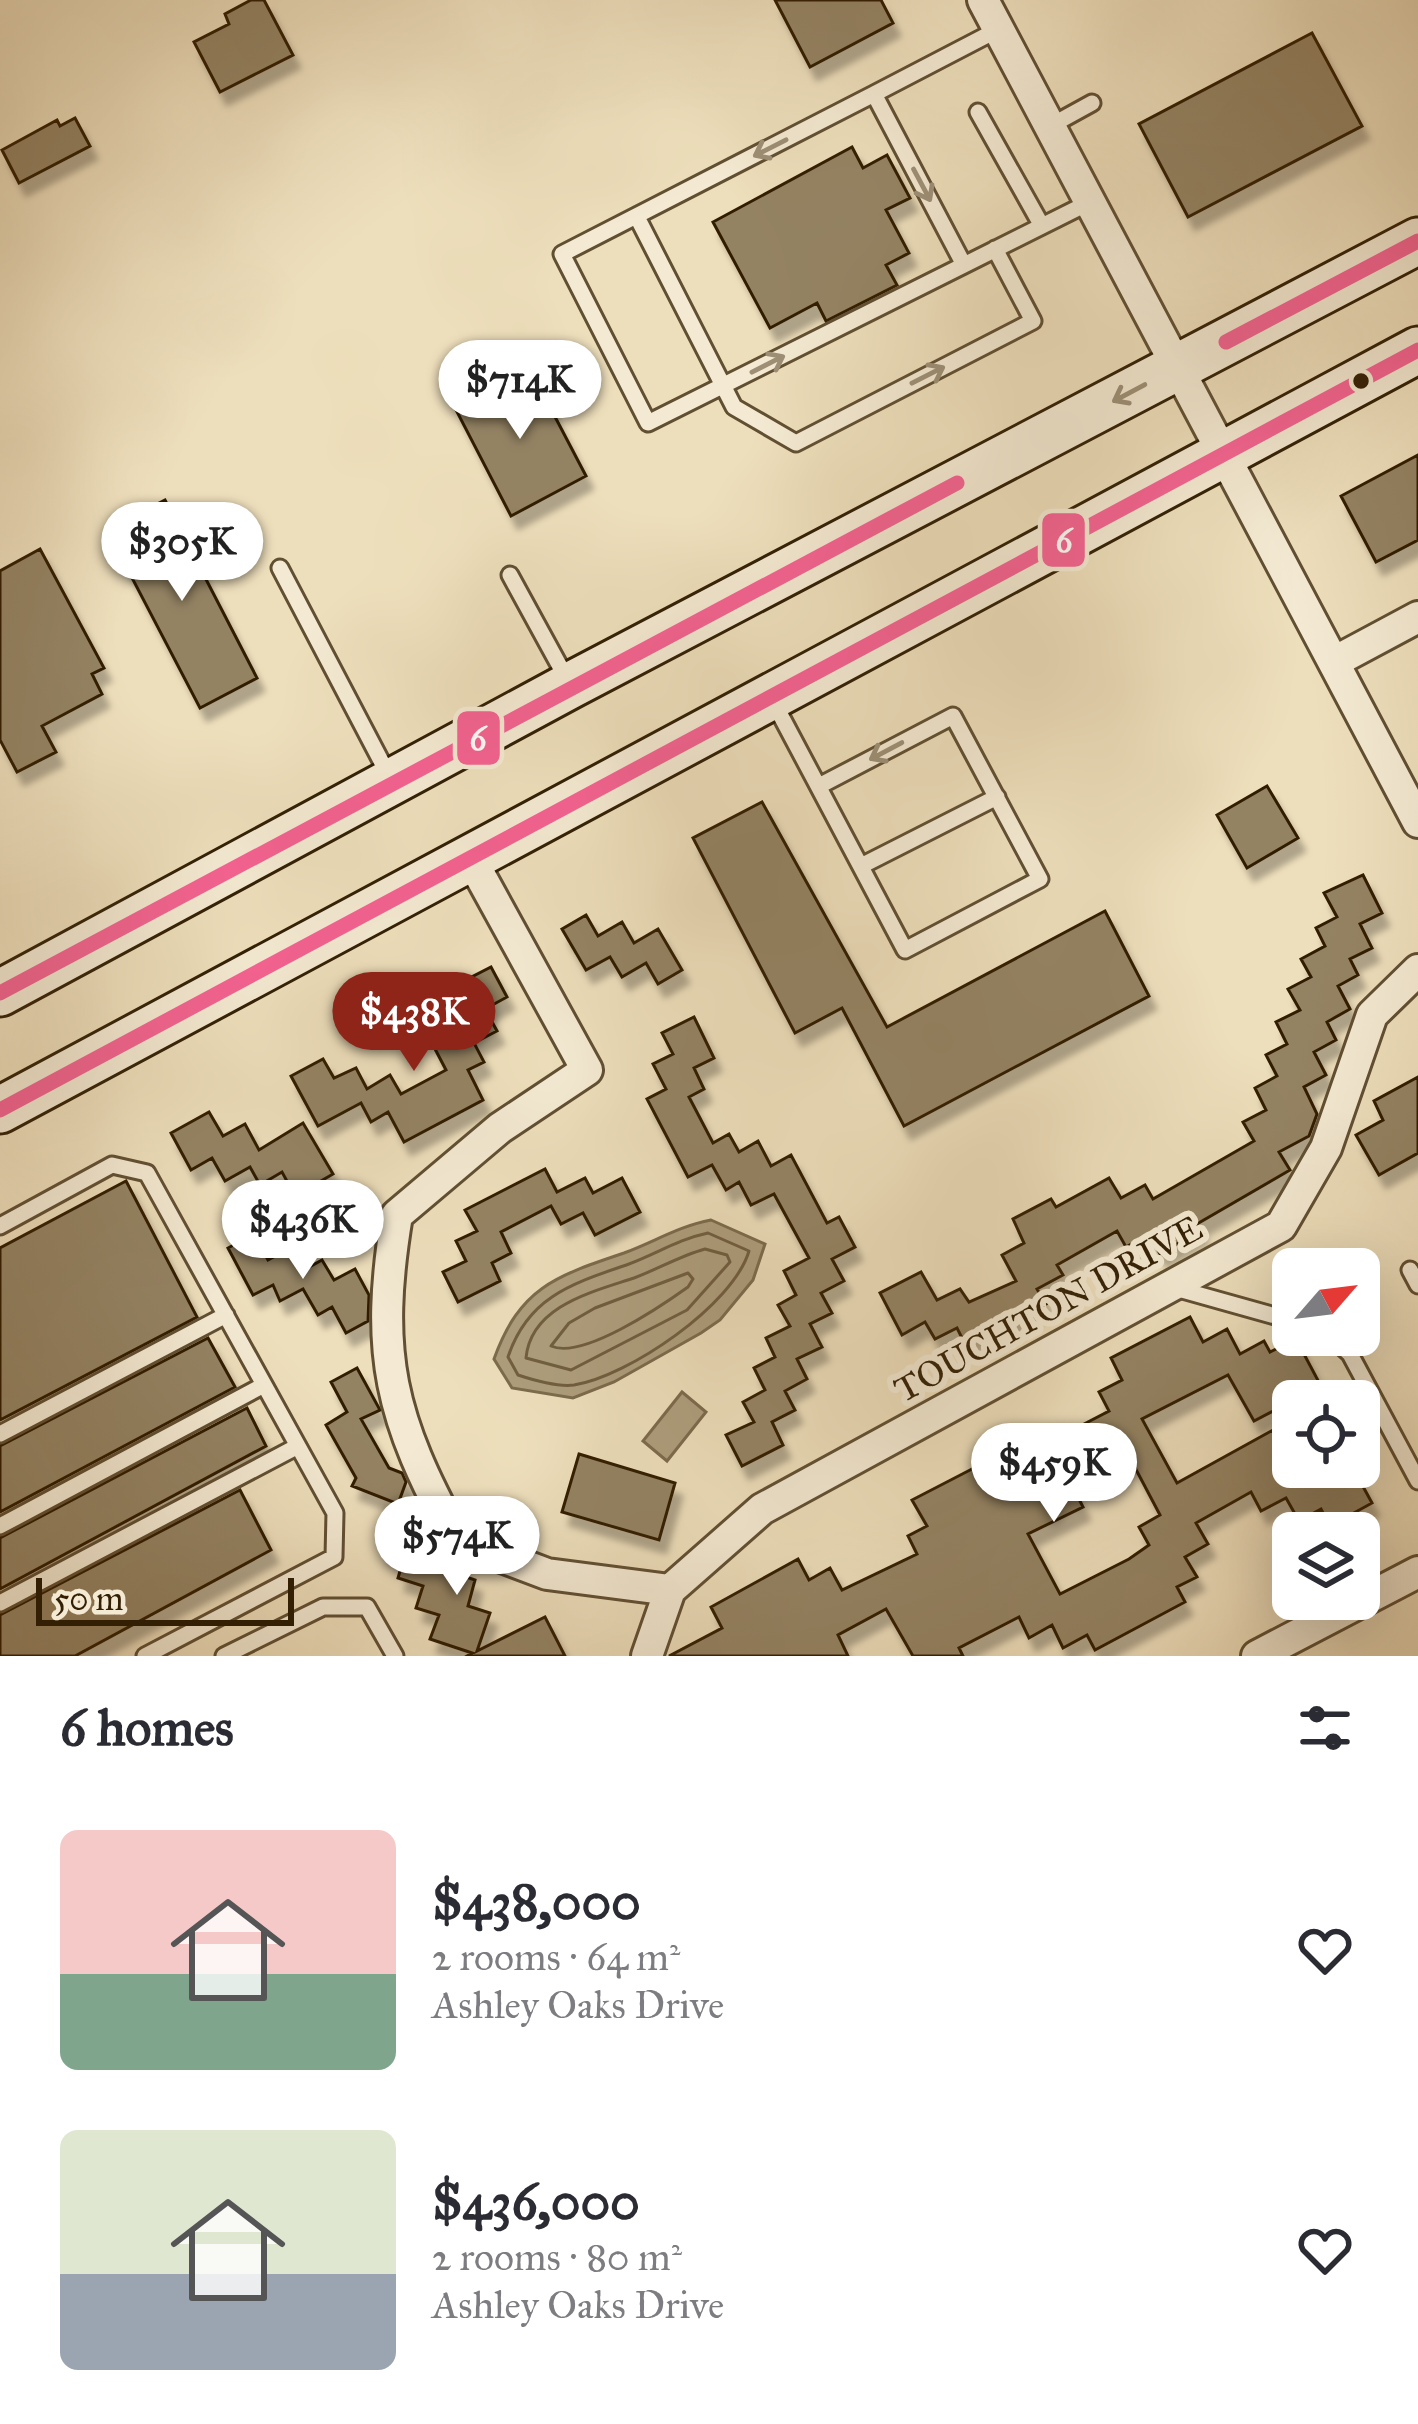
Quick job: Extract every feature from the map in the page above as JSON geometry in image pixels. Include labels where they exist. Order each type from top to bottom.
[{"type":"main road","points":[[0,993],[571,685],[1418,241]]},
{"type":"main road","points":[[0,1110],[1418,350]]},
{"type":"street","points":[[983,0],[1418,822]]},
{"type":"street","points":[[1334,662],[1418,616]]},
{"type":"street","points":[[471,859],[587,1070],[500,1128],[397,1215],[385,1288],[387,1378],[415,1463],[457,1540],[547,1574],[670,1590]]},
{"type":"street","name":"TOUCHTON DRIVE","points":[[647,1656],[670,1590],[762,1508],[1281,1226],[1326,1148],[1372,1015],[1418,970]]},
{"type":"street","points":[[1257,1656],[1418,1572]]},
{"type":"lane","points":[[999,29],[562,254],[648,423],[1092,201]]},
{"type":"lane","points":[[874,94],[964,265]]},
{"type":"lane","points":[[1052,124],[1092,103]]},
{"type":"lane","points":[[978,112],[1042,226]]},
{"type":"lane","points":[[637,217],[734,407],[796,443],[1033,320],[995,249]]},
{"type":"lane","points":[[280,568],[393,784]]},
{"type":"lane","points":[[509,575],[571,685]]},
{"type":"lane","points":[[771,697],[905,950],[1040,879],[953,716],[819,786]]},
{"type":"lane","points":[[861,866],[997,797]]},
{"type":"lane","points":[[0,1226],[112,1165],[147,1174],[335,1513],[334,1557],[145,1656]]},
{"type":"lane","points":[[1173,1287],[1272,1315]]},
{"type":"lane","points":[[0,1434],[226,1315]]},
{"type":"lane","points":[[1351,1356],[1418,1481]]},
{"type":"lane","points":[[0,1526],[264,1385]]},
{"type":"lane","points":[[0,1603],[298,1446]]},
{"type":"lane","points":[[224,1656],[323,1607],[367,1607],[395,1656]]},
{"type":"water","points":[[711,1220],[765,1244],[753,1280],[720,1320],[614,1382],[573,1398],[512,1388],[494,1359],[516,1315],[543,1288],[579,1269]]},
{"type":"water","points":[[682,1392],[706,1412],[667,1461],[643,1441]]},
{"type":"building","points":[[251,0],[264,0],[293,55],[220,92],[194,42],[229,24],[225,14]]},
{"type":"building","points":[[775,0],[881,0],[893,23],[810,67]]},
{"type":"building","points":[[1312,33],[1362,126],[1188,217],[1139,124]]},
{"type":"building","points":[[75,118],[90,146],[19,183],[2,150],[57,120],[60,126]]},
{"type":"building","points":[[852,147],[863,168],[887,155],[910,198],[886,210],[909,253],[886,265],[897,285],[826,321],[817,303],[770,328],[713,222]]},
{"type":"building","points":[[530,369],[586,476],[511,516],[455,408]]},
{"type":"building","points":[[1418,455],[1418,540],[1376,562],[1341,496]]},
{"type":"building","points":[[165,500],[257,678],[200,708],[107,530]]},
{"type":"building","points":[[40,549],[104,668],[92,674],[102,694],[42,726],[56,752],[17,772],[0,740],[0,571]]},
{"type":"building","points":[[1267,786],[1298,838],[1247,868],[1217,815]]},
{"type":"building","points":[[762,802],[887,1027],[1105,911],[1149,996],[904,1126],[842,1008],[795,1033],[693,838]]},
{"type":"building","points":[[1363,875],[1382,913],[1360,924],[1372,948],[1350,959],[1358,975],[1338,986],[1350,1009],[1327,1022],[1336,1040],[1314,1052],[1326,1075],[1304,1087],[1317,1114],[1309,1136],[1279,1152],[1290,1170],[1197,1224],[1201,1230],[1160,1254],[1149,1234],[1126,1247],[1117,1231],[1057,1265],[1063,1275],[1037,1289],[1046,1304],[964,1342],[957,1328],[935,1339],[925,1322],[902,1335],[880,1293],[921,1272],[937,1300],[960,1289],[969,1302],[1016,1281],[1002,1255],[1024,1243],[1013,1219],[1051,1199],[1056,1207],[1109,1178],[1121,1198],[1145,1185],[1153,1199],[1254,1141],[1243,1122],[1266,1110],[1255,1088],[1277,1076],[1266,1055],[1287,1044],[1276,1022],[1300,1010],[1288,989],[1311,977],[1301,959],[1325,946],[1316,928],[1337,917],[1324,893]]},
{"type":"building","points":[[586,915],[598,936],[622,922],[634,943],[658,929],[682,970],[658,984],[646,963],[622,977],[610,957],[586,970],[562,929]]},
{"type":"building","points":[[491,967],[507,997],[485,1009],[497,1031],[474,1043],[484,1062],[468,1070],[483,1100],[404,1142],[388,1112],[371,1122],[361,1103],[318,1126],[291,1076],[323,1059],[334,1078],[356,1068],[367,1089],[390,1075],[401,1094],[446,1070],[434,1047],[458,1034],[449,1016],[471,1005],[460,983]]},
{"type":"building","points":[[694,1017],[714,1058],[694,1068],[704,1089],[689,1097],[713,1143],[729,1134],[739,1152],[758,1141],[771,1166],[791,1155],[827,1223],[839,1217],[855,1247],[832,1259],[844,1281],[821,1293],[832,1313],[810,1324],[822,1347],[797,1359],[807,1379],[785,1391],[795,1410],[772,1422],[783,1445],[742,1466],[726,1435],[754,1422],[743,1402],[765,1390],[754,1368],[775,1357],[766,1338],[790,1326],[778,1305],[796,1295],[784,1271],[809,1258],[774,1194],[751,1205],[739,1182],[726,1190],[712,1165],[688,1177],[647,1099],[666,1089],[653,1064],[673,1054],[662,1033]]},
{"type":"building","points":[[1418,1077],[1418,1153],[1379,1175],[1356,1135],[1383,1120],[1374,1101]]},
{"type":"building","points":[[209,1112],[223,1136],[245,1124],[259,1150],[303,1123],[333,1174],[295,1196],[282,1172],[260,1185],[250,1167],[225,1181],[212,1158],[191,1170],[171,1133]]},
{"type":"building","points":[[545,1169],[557,1192],[585,1178],[593,1193],[622,1178],[640,1212],[595,1235],[583,1213],[561,1224],[551,1206],[501,1232],[511,1253],[492,1263],[500,1281],[458,1302],[443,1272],[466,1261],[456,1241],[477,1231],[465,1210]]},
{"type":"building","points":[[126,1181],[197,1317],[0,1420],[0,1248]]},
{"type":"building","points":[[254,1234],[268,1260],[290,1248],[302,1271],[322,1260],[334,1280],[355,1269],[369,1295],[368,1321],[346,1333],[332,1307],[318,1315],[303,1289],[280,1301],[273,1285],[253,1295],[228,1248]]},
{"type":"building","points":[[1190,1317],[1203,1342],[1227,1329],[1240,1354],[1264,1341],[1272,1356],[1305,1356],[1318,1380],[1272,1380],[1272,1412],[1254,1421],[1228,1375],[1142,1419],[1177,1483],[1272,1431],[1272,1488],[1364,1488],[1372,1503],[1356,1512],[1294,1512],[1286,1498],[1261,1511],[1251,1492],[1196,1523],[1208,1544],[1185,1557],[1197,1577],[1177,1587],[1185,1602],[1095,1650],[1087,1635],[1063,1648],[1052,1625],[1029,1638],[1019,1617],[959,1648],[963,1656],[913,1656],[886,1609],[838,1635],[848,1656],[669,1656],[722,1628],[711,1607],[798,1559],[809,1580],[830,1568],[842,1590],[917,1554],[908,1536],[927,1526],[912,1500],[1003,1453],[1025,1496],[1067,1475],[1083,1507],[1028,1534],[1060,1594],[1129,1559],[1149,1545],[1139,1527],[1160,1515],[1131,1460],[1110,1471],[1084,1424],[1109,1411],[1099,1392],[1122,1380],[1111,1358]]},
{"type":"building","points":[[208,1338],[235,1387],[0,1512],[0,1446]]},
{"type":"building","points":[[357,1368],[380,1410],[361,1419],[389,1468],[402,1473],[406,1482],[398,1504],[352,1486],[356,1478],[326,1425],[347,1412],[331,1382]]},
{"type":"building","points":[[247,1408],[266,1446],[0,1589],[0,1538]]},
{"type":"building","points":[[579,1454],[675,1483],[659,1540],[562,1512]]},
{"type":"building","points":[[240,1490],[271,1550],[75,1656],[0,1656],[0,1615]]},
{"type":"building","points":[[393,1514],[427,1526],[433,1537],[430,1548],[456,1560],[452,1572],[475,1580],[468,1606],[490,1613],[477,1651],[545,1617],[565,1656],[467,1656],[472,1653],[430,1639],[439,1615],[416,1608],[423,1586],[398,1578],[404,1557],[382,1550]]},
{"type":"transit line","name":"6","points":[[1226,342],[1418,241]]},
{"type":"transit line","name":"6","points":[[0,1110],[1418,350]]},
{"type":"transit line","name":"6","points":[[0,993],[957,483]]}]
